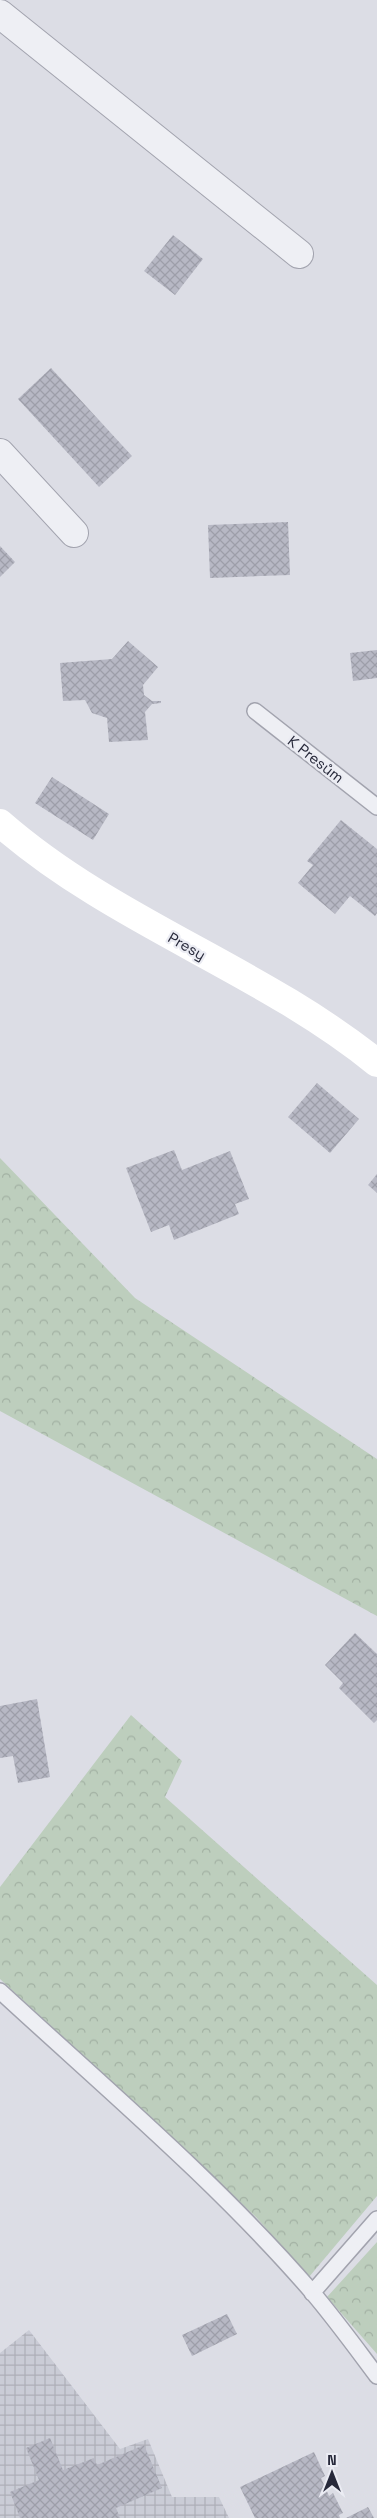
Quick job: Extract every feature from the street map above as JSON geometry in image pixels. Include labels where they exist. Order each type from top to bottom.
[{"type":"street","points":[[0,14],[299,254]]},
{"type":"street","points":[[0,453],[74,533]]},
{"type":"street","name":"Presy","points":[[0,823],[59,870],[148,923],[292,1004],[345,1038],[377,1064]]},
{"type":"lane","name":"K Presům","points":[[255,711],[377,807]]},
{"type":"lane","points":[[0,1991],[196,2173],[312,2293],[377,2376]]},
{"type":"lane","points":[[312,2293],[377,2219]]},
{"type":"shaded area","points":[[29,2330],[120,2449],[148,2439],[172,2497],[219,2497],[229,2518],[0,2518],[0,2353]]},
{"type":"green space","points":[[0,1158],[135,1298],[377,1459],[377,1616],[0,1411]]},
{"type":"green space","points":[[131,1715],[182,1761],[165,1797],[377,1985],[377,2196],[309,2277],[256,2217],[0,1979],[0,1887]]},
{"type":"green space","points":[[377,2242],[377,2354],[327,2297]]},
{"type":"building","points":[[173,235],[203,259],[175,295],[144,271]]},
{"type":"building","points":[[51,368],[132,456],[99,487],[18,399]]},
{"type":"building","points":[[288,522],[290,575],[210,578],[208,525]]},
{"type":"building","points":[[0,546],[15,562],[0,577]]},
{"type":"building","points":[[128,641],[158,667],[143,685],[144,695],[152,701],[161,701],[161,703],[152,704],[145,712],[148,740],[109,742],[107,718],[92,713],[85,700],[63,701],[60,663],[112,659]]},
{"type":"building","points":[[377,650],[377,678],[353,681],[350,653]]},
{"type":"building","points":[[52,777],[109,814],[93,840],[35,803]]},
{"type":"building","points":[[341,820],[377,849],[377,913],[375,916],[350,896],[335,914],[298,883],[313,865],[307,861]]},
{"type":"building","points":[[317,1083],[359,1119],[330,1153],[288,1117]]},
{"type":"building","points":[[174,1150],[182,1170],[230,1151],[249,1199],[235,1204],[239,1214],[174,1240],[169,1225],[151,1232],[126,1168]]},
{"type":"building","points":[[377,1174],[377,1193],[368,1185]]},
{"type":"building","points":[[355,1633],[377,1654],[377,1720],[374,1723],[339,1688],[343,1683],[325,1665]]},
{"type":"building","points":[[37,1699],[50,1777],[18,1783],[13,1756],[0,1758],[0,1706]]},
{"type":"building","points":[[227,2314],[237,2334],[192,2356],[182,2335]]},
{"type":"building","points":[[50,2438],[63,2470],[94,2458],[97,2465],[144,2445],[162,2488],[116,2508],[120,2518],[20,2518],[10,2492],[39,2480],[26,2448]]},
{"type":"building","points":[[314,2452],[325,2476],[321,2478],[329,2496],[333,2493],[343,2513],[339,2515],[340,2518],[255,2518],[240,2487]]},
{"type":"building","points":[[368,2507],[374,2518],[346,2518]]}]
